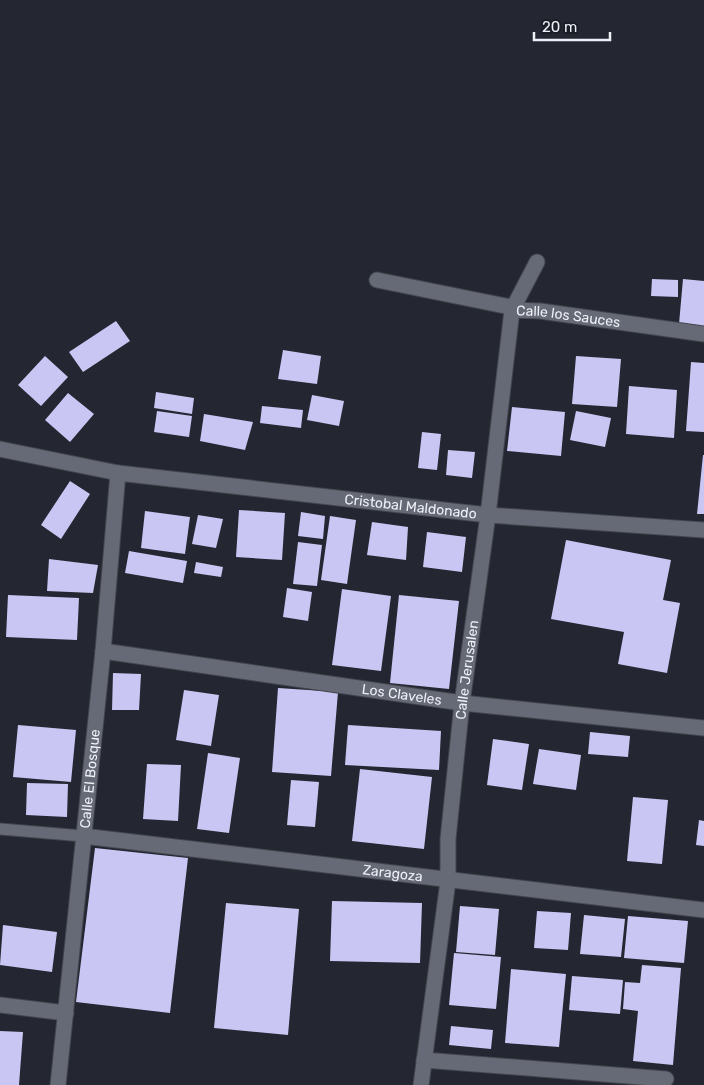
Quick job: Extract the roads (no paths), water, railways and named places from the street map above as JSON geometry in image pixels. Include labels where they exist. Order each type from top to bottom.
[{"type":"street","name":"Calle Jerusalen","points":[[421,1085],[448,881],[448,838],[462,703],[488,515],[512,310],[537,262]]},
{"type":"street","name":"Calle los Sauces","points":[[377,280],[510,307],[512,310],[540,311],[704,334]]},
{"type":"street","name":"Cristobal Maldonado","points":[[0,449],[118,473],[488,515],[704,530]]},
{"type":"street","name":"Calle El Bosque","points":[[58,1085],[103,651],[118,473]]},
{"type":"street","name":"Los Claveles","points":[[103,651],[462,703],[704,728]]},
{"type":"street","name":"Zaragoza","points":[[83,836],[704,910]]},
{"type":"street","points":[[0,1005],[66,1014]]},
{"type":"street","points":[[424,1060],[666,1079]]},
{"type":"lane","points":[[0,828],[83,836]]}]
